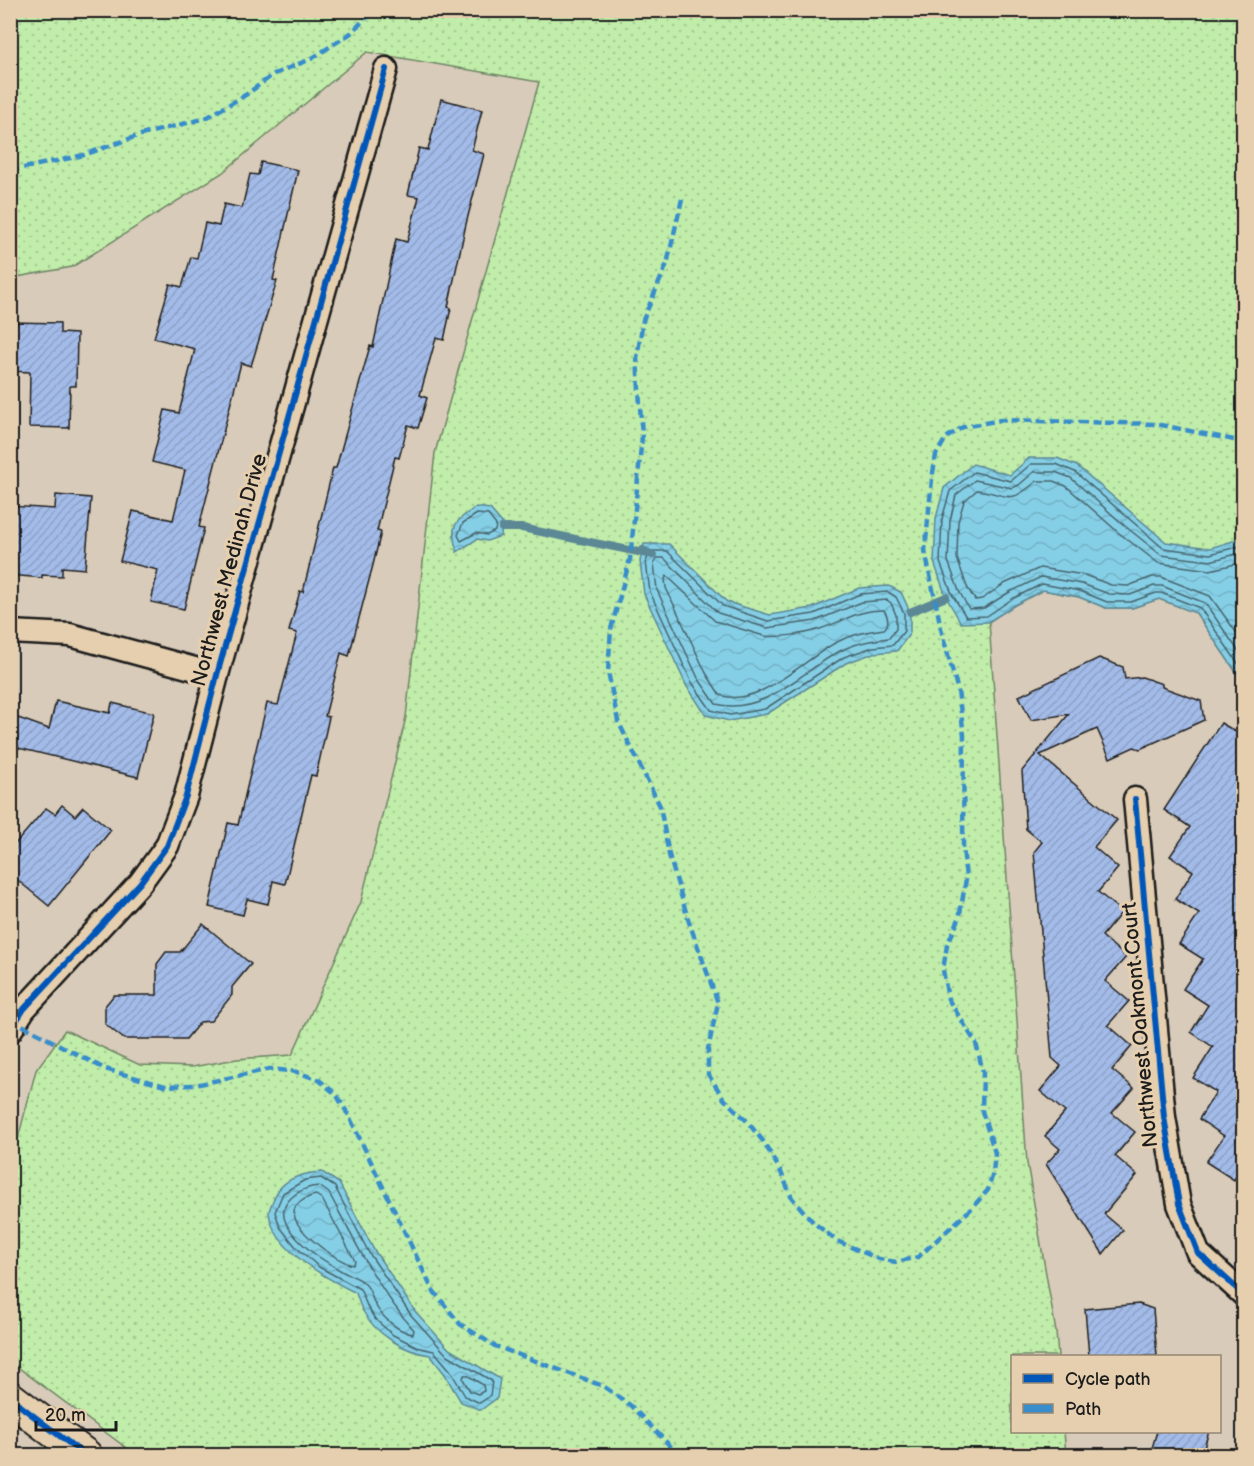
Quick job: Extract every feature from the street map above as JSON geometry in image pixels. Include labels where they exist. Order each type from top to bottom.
[{"type":"street","name":"Northwest Medinah Drive","points":[[10,1030],[24,1009],[140,883],[167,846],[186,796],[217,675],[386,69]]},
{"type":"street","points":[[10,632],[70,635],[217,675]]},
{"type":"street","name":"Northwest Oakmont Court","points":[[1135,799],[1164,1117],[1179,1204],[1198,1253],[1244,1295]]},
{"type":"street","points":[[10,1398],[86,1455]]},
{"type":"green space","points":[[11,11],[1243,11],[1243,682],[1196,613],[1159,599],[1132,608],[1106,608],[1079,597],[1043,590],[1014,605],[989,622],[1027,1163],[1058,1355],[1011,1355],[1011,1433],[1064,1433],[1066,1455],[136,1455],[11,1362],[11,1165],[36,1070],[65,1030],[140,1065],[192,1067],[237,1059],[292,1055],[361,902],[406,717],[435,453],[539,82],[367,52],[222,173],[72,267],[11,278]]},
{"type":"water","points":[[1029,458],[1057,458],[1077,466],[1166,542],[1210,548],[1243,538],[1243,682],[1196,613],[1159,599],[1132,608],[1106,608],[1079,597],[1043,590],[988,622],[961,623],[946,597],[934,562],[936,518],[944,488],[973,464],[1010,475]]},
{"type":"water","points":[[476,507],[490,509],[502,523],[501,536],[487,541],[477,539],[457,552],[454,536],[455,525]]},
{"type":"water","points":[[644,544],[669,544],[727,602],[770,615],[812,608],[859,588],[889,586],[901,592],[910,612],[910,633],[897,651],[874,653],[846,663],[767,714],[729,721],[706,715],[686,685],[644,594],[640,561]]},
{"type":"water","points":[[322,1172],[339,1183],[374,1250],[415,1311],[449,1349],[500,1379],[497,1398],[481,1410],[461,1402],[430,1355],[401,1346],[383,1334],[368,1319],[356,1293],[316,1271],[290,1251],[280,1239],[269,1213],[275,1196],[289,1181]]},
{"type":"building","points":[[441,99],[482,110],[472,150],[484,154],[448,307],[451,308],[444,340],[436,338],[420,395],[427,398],[418,428],[408,425],[399,458],[395,457],[377,531],[381,532],[373,565],[349,656],[341,653],[325,716],[329,717],[316,776],[311,775],[285,884],[273,881],[268,904],[247,899],[243,915],[209,907],[228,823],[238,825],[267,703],[278,705],[297,633],[289,631],[300,591],[303,592],[333,468],[336,468],[370,346],[373,347],[396,239],[407,242],[419,197],[408,195],[419,148],[428,150]]},
{"type":"building","points":[[261,162],[298,170],[273,280],[277,281],[251,366],[241,363],[199,527],[204,528],[184,609],[151,602],[158,570],[120,561],[133,511],[173,520],[185,470],[152,462],[165,410],[179,413],[195,349],[154,338],[170,284],[182,287],[191,257],[197,258],[205,223],[219,226],[224,204],[242,208],[250,174],[258,175]]},
{"type":"building","points":[[10,322],[60,323],[60,333],[77,334],[76,386],[70,386],[69,428],[29,427],[30,372],[10,371]]},
{"type":"building","points":[[56,495],[91,498],[85,569],[62,567],[62,576],[42,575],[42,578],[10,575],[10,506],[55,509]]},
{"type":"building","points":[[1099,658],[1123,667],[1125,679],[1142,677],[1201,701],[1204,720],[1140,749],[1134,747],[1110,758],[1097,729],[1040,755],[1117,820],[1094,847],[1118,868],[1098,892],[1122,912],[1102,936],[1126,957],[1105,981],[1129,1001],[1108,1025],[1132,1046],[1112,1070],[1134,1088],[1112,1113],[1135,1132],[1115,1156],[1137,1175],[1104,1214],[1123,1230],[1103,1254],[1046,1164],[1060,1149],[1045,1136],[1065,1112],[1040,1091],[1061,1066],[1052,1058],[1034,852],[1042,842],[1026,829],[1022,771],[1069,714],[1031,720],[1019,696]]},
{"type":"building","points":[[56,701],[110,713],[112,703],[154,713],[138,777],[10,746],[10,715],[49,729]]},
{"type":"building","points":[[1221,723],[1238,733],[1244,779],[1244,1165],[1234,1180],[1206,1162],[1224,1136],[1199,1119],[1216,1092],[1193,1078],[1213,1047],[1191,1032],[1208,1005],[1183,989],[1203,959],[1179,944],[1199,914],[1175,899],[1193,871],[1170,856],[1190,827],[1164,810]]},
{"type":"building","points":[[62,805],[75,816],[83,807],[111,830],[49,906],[10,874],[10,850],[46,808],[55,814]]},
{"type":"building","points":[[203,924],[251,964],[232,987],[232,995],[211,1021],[200,1022],[186,1039],[124,1039],[105,1024],[105,1006],[114,995],[157,995],[157,964],[166,952],[180,952]]},
{"type":"building","points":[[1139,1304],[1153,1309],[1157,1355],[1089,1355],[1085,1309]]},
{"type":"building","points":[[1156,1433],[1208,1433],[1202,1455],[1150,1455]]},
{"type":"waterway","points":[[502,528],[522,528],[653,555],[643,550]]},
{"type":"waterway","points":[[910,612],[946,597]]},
{"type":"marked path","points":[[10,171],[84,155],[137,136],[206,118],[247,94],[274,74],[311,59],[351,33],[374,10]]},
{"type":"marked path","points":[[682,199],[667,264],[643,320],[637,358],[642,436],[630,559],[611,629],[608,672],[618,721],[660,806],[669,855],[689,922],[718,1003],[708,1049],[708,1074],[724,1099],[763,1141],[780,1170],[792,1198],[813,1222],[837,1241],[879,1259],[896,1262],[918,1257],[971,1209],[988,1190],[993,1173],[995,1153],[982,1111],[983,1072],[976,1043],[948,999],[943,970],[947,945],[959,919],[966,879],[963,846],[964,735],[958,691],[942,633],[925,551],[936,455],[946,438],[963,427],[1001,420],[1156,424],[1244,442]]},
{"type":"marked path","points":[[10,1024],[16,1022],[105,1069],[165,1086],[195,1085],[270,1069],[297,1072],[319,1080],[336,1094],[348,1114],[432,1289],[460,1324],[495,1346],[603,1386],[630,1405],[680,1456]]},
{"type":"cycle path","points":[[10,1031],[24,1009],[140,883],[167,846],[186,796],[217,675],[386,69]]},
{"type":"cycle path","points":[[1135,799],[1164,1117],[1179,1204],[1198,1253],[1244,1295]]},
{"type":"cycle path","points":[[10,1398],[86,1456]]}]
